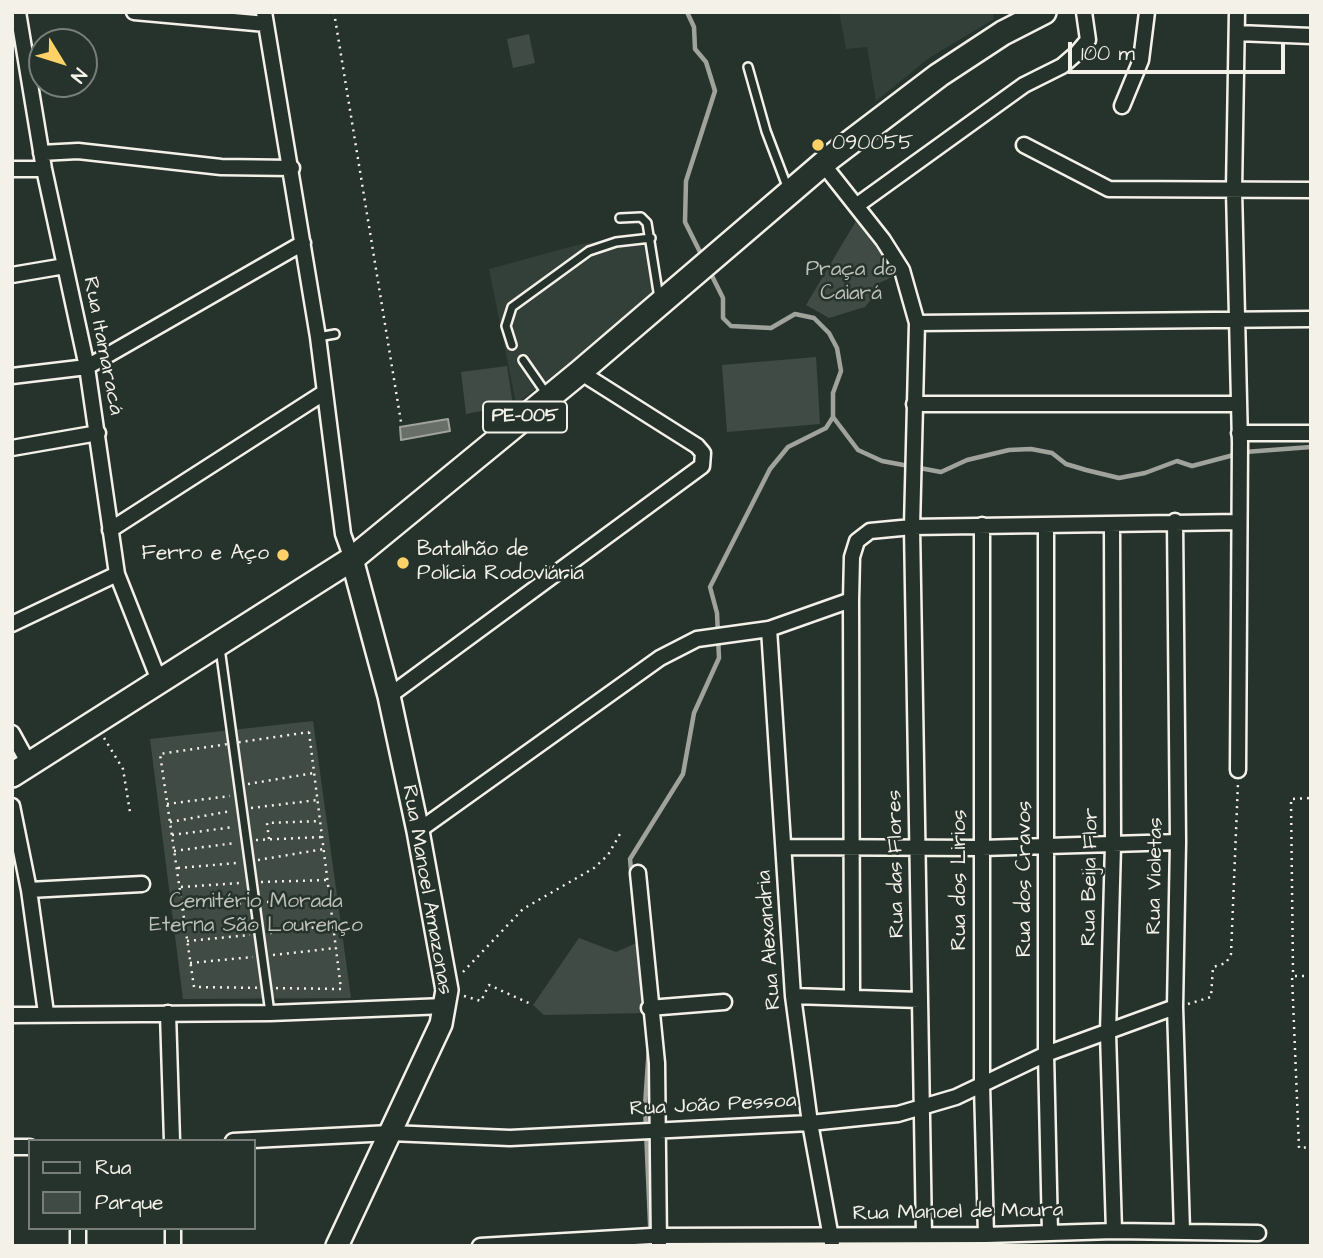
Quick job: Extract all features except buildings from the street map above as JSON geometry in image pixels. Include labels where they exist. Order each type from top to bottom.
[{"type":"main road","name":"PE-005","points":[[20,769],[160,683],[352,559],[580,372],[823,164],[939,75],[1003,33],[1044,12]]},
{"type":"main road","name":"Rua Manoel Amazonas","points":[[337,1246],[441,1024],[446,998],[418,831],[388,696],[352,559]]},
{"type":"street","name":"Rua Itamaracá","points":[[18,12],[44,169],[87,367],[117,574],[160,683]]},
{"type":"street","points":[[134,12],[265,18],[318,337],[343,534],[352,559]]},
{"type":"street","points":[[856,206],[1024,85],[1069,60],[1088,40],[1084,12]]},
{"type":"street","points":[[1122,107],[1141,60],[1147,12]]},
{"type":"street","points":[[1237,12],[1234,190],[1239,438],[1238,770]]},
{"type":"street","points":[[1237,33],[1311,36]]},
{"type":"street","points":[[1024,145],[1109,189],[1311,190]]},
{"type":"street","points":[[41,152],[78,151],[221,167],[292,168]]},
{"type":"street","points":[[823,164],[902,270],[917,323],[914,404],[1238,404]]},
{"type":"street","points":[[12,169],[44,169]]},
{"type":"street","points":[[12,376],[87,367],[303,243]]},
{"type":"street","points":[[12,275],[65,266]]},
{"type":"street","points":[[917,323],[1311,319]]},
{"type":"street","points":[[388,696],[702,466],[704,457],[697,446],[580,372]]},
{"type":"street","points":[[110,530],[326,392]]},
{"type":"street","name":"Rua das Flores","points":[[914,404],[912,527],[919,1000],[924,1107],[924,1235]]},
{"type":"street","points":[[12,449],[98,433]]},
{"type":"street","points":[[1239,438],[1311,433]]},
{"type":"street","name":"Rua Violetas","points":[[1175,521],[1178,842],[1175,1007],[1182,1231]]},
{"type":"street","points":[[852,996],[850,600],[853,548],[856,541],[870,531],[912,527],[1238,522]]},
{"type":"street","name":"Rua Beija Flor","points":[[1112,524],[1113,845],[1108,1033],[1114,1231]]},
{"type":"street","name":"Rua dos Lirios","points":[[982,525],[982,1085],[986,1236]]},
{"type":"street","name":"Rua dos Cravos","points":[[1046,525],[1046,1054],[1050,1233]]},
{"type":"street","points":[[12,624],[117,574]]},
{"type":"street","points":[[418,831],[660,658],[710,636],[769,629],[850,600]]},
{"type":"street","name":"Rua Alexandria","points":[[769,629],[793,996],[810,1123],[832,1241]]},
{"type":"street","points":[[12,733],[20,769]]},
{"type":"street","points":[[12,806],[29,890],[46,1013]]},
{"type":"street","points":[[785,847],[982,848],[1178,842]]},
{"type":"street","points":[[638,873],[649,1008],[657,1063],[656,1239]]},
{"type":"street","points":[[29,890],[142,884]]},
{"type":"street","points":[[793,996],[919,1000]]},
{"type":"street","points":[[12,1015],[270,1013],[446,998]]},
{"type":"street","points":[[649,1008],[724,1002]]},
{"type":"street","name":"Rua João Pessoa","points":[[256,1140],[390,1133],[510,1138],[810,1123],[898,1114],[982,1085],[1046,1054],[1175,1007]]},
{"type":"street","points":[[168,1013],[172,1139]]},
{"type":"street","name":"Rua Manoel de Moura","points":[[480,1246],[577,1243],[632,1237],[832,1241],[924,1235],[986,1236],[1114,1231],[1258,1233]]},
{"type":"lane","points":[[748,67],[766,131],[789,192]]},
{"type":"lane","points":[[620,218],[641,217],[647,223],[660,302]]},
{"type":"lane","points":[[510,342],[507,314],[512,307],[589,251],[603,244],[650,237]]},
{"type":"lane","points":[[318,337],[335,334]]},
{"type":"lane","points":[[523,360],[548,397]]},
{"type":"lane","points":[[220,643],[270,1013]]},
{"type":"path","points":[[334,12],[401,422]]},
{"type":"path","points":[[94,724],[113,748],[123,769],[130,813]]},
{"type":"path","points":[[309,732],[341,989]]},
{"type":"path","points":[[160,754],[194,987]]},
{"type":"path","points":[[1175,1007],[1211,997],[1213,967],[1226,963],[1231,954],[1238,770]]},
{"type":"path","points":[[167,804],[314,773]]},
{"type":"path","points":[[1293,972],[1292,799],[1311,799]]},
{"type":"path","points":[[269,839],[267,823],[320,821]]},
{"type":"path","points":[[172,835],[244,826]]},
{"type":"path","points":[[446,998],[523,908],[594,868],[608,855],[620,834]]},
{"type":"path","points":[[1311,976],[1293,976],[1299,1148],[1311,1147]]},
{"type":"path","points":[[446,998],[481,1001],[489,985],[533,1005]]},
{"type":"shaded area","points":[[839,12],[993,12],[994,19],[929,58],[876,101],[867,47],[846,49]]},
{"type":"shaded area","points":[[641,234],[656,297],[516,404],[489,269],[577,245]]},
{"type":"shaded area","points":[[448,419],[450,431],[401,440],[400,427]]},
{"type":"green space","points":[[529,34],[535,63],[513,68],[507,39]]},
{"type":"green space","name":"Praça do Caiará","points":[[856,221],[897,275],[879,283],[877,292],[865,307],[829,318],[806,305]]},
{"type":"green space","points":[[816,357],[820,424],[727,432],[722,365]]},
{"type":"green space","points":[[507,366],[513,405],[466,414],[461,372]]},
{"type":"green space","name":"Cemitério Morada Eterna São Lourenço","points":[[313,721],[351,998],[183,999],[150,739]]},
{"type":"green space","points":[[579,938],[616,952],[639,942],[647,1013],[544,1015],[533,1005]]},
{"type":"waterway","points":[[687,12],[694,27],[695,49],[706,62],[715,91],[686,181],[685,222],[702,256]]},
{"type":"waterway","points":[[636,924],[630,859],[683,774],[694,713],[719,658],[717,613],[710,587],[770,469],[788,447],[826,428],[833,417],[833,393],[841,371],[837,348],[829,333],[814,318],[795,314],[771,328],[731,326],[723,318],[723,298],[709,270]]},
{"type":"waterway","points":[[833,417],[858,450],[882,461],[941,472],[967,460],[1009,450],[1031,449],[1052,453],[1066,464],[1119,478],[1145,473],[1177,461],[1192,466],[1245,452],[1311,447]]},
{"type":"waterway","points":[[649,1047],[645,1106],[651,1246]]},
{"type":"place","name":"090055","points":[[818,145]]},
{"type":"place","name":"Ferro e Aço","points":[[283,555]]},
{"type":"place","name":"Batalhão de Polícia Rodoviária","points":[[403,563]]}]
